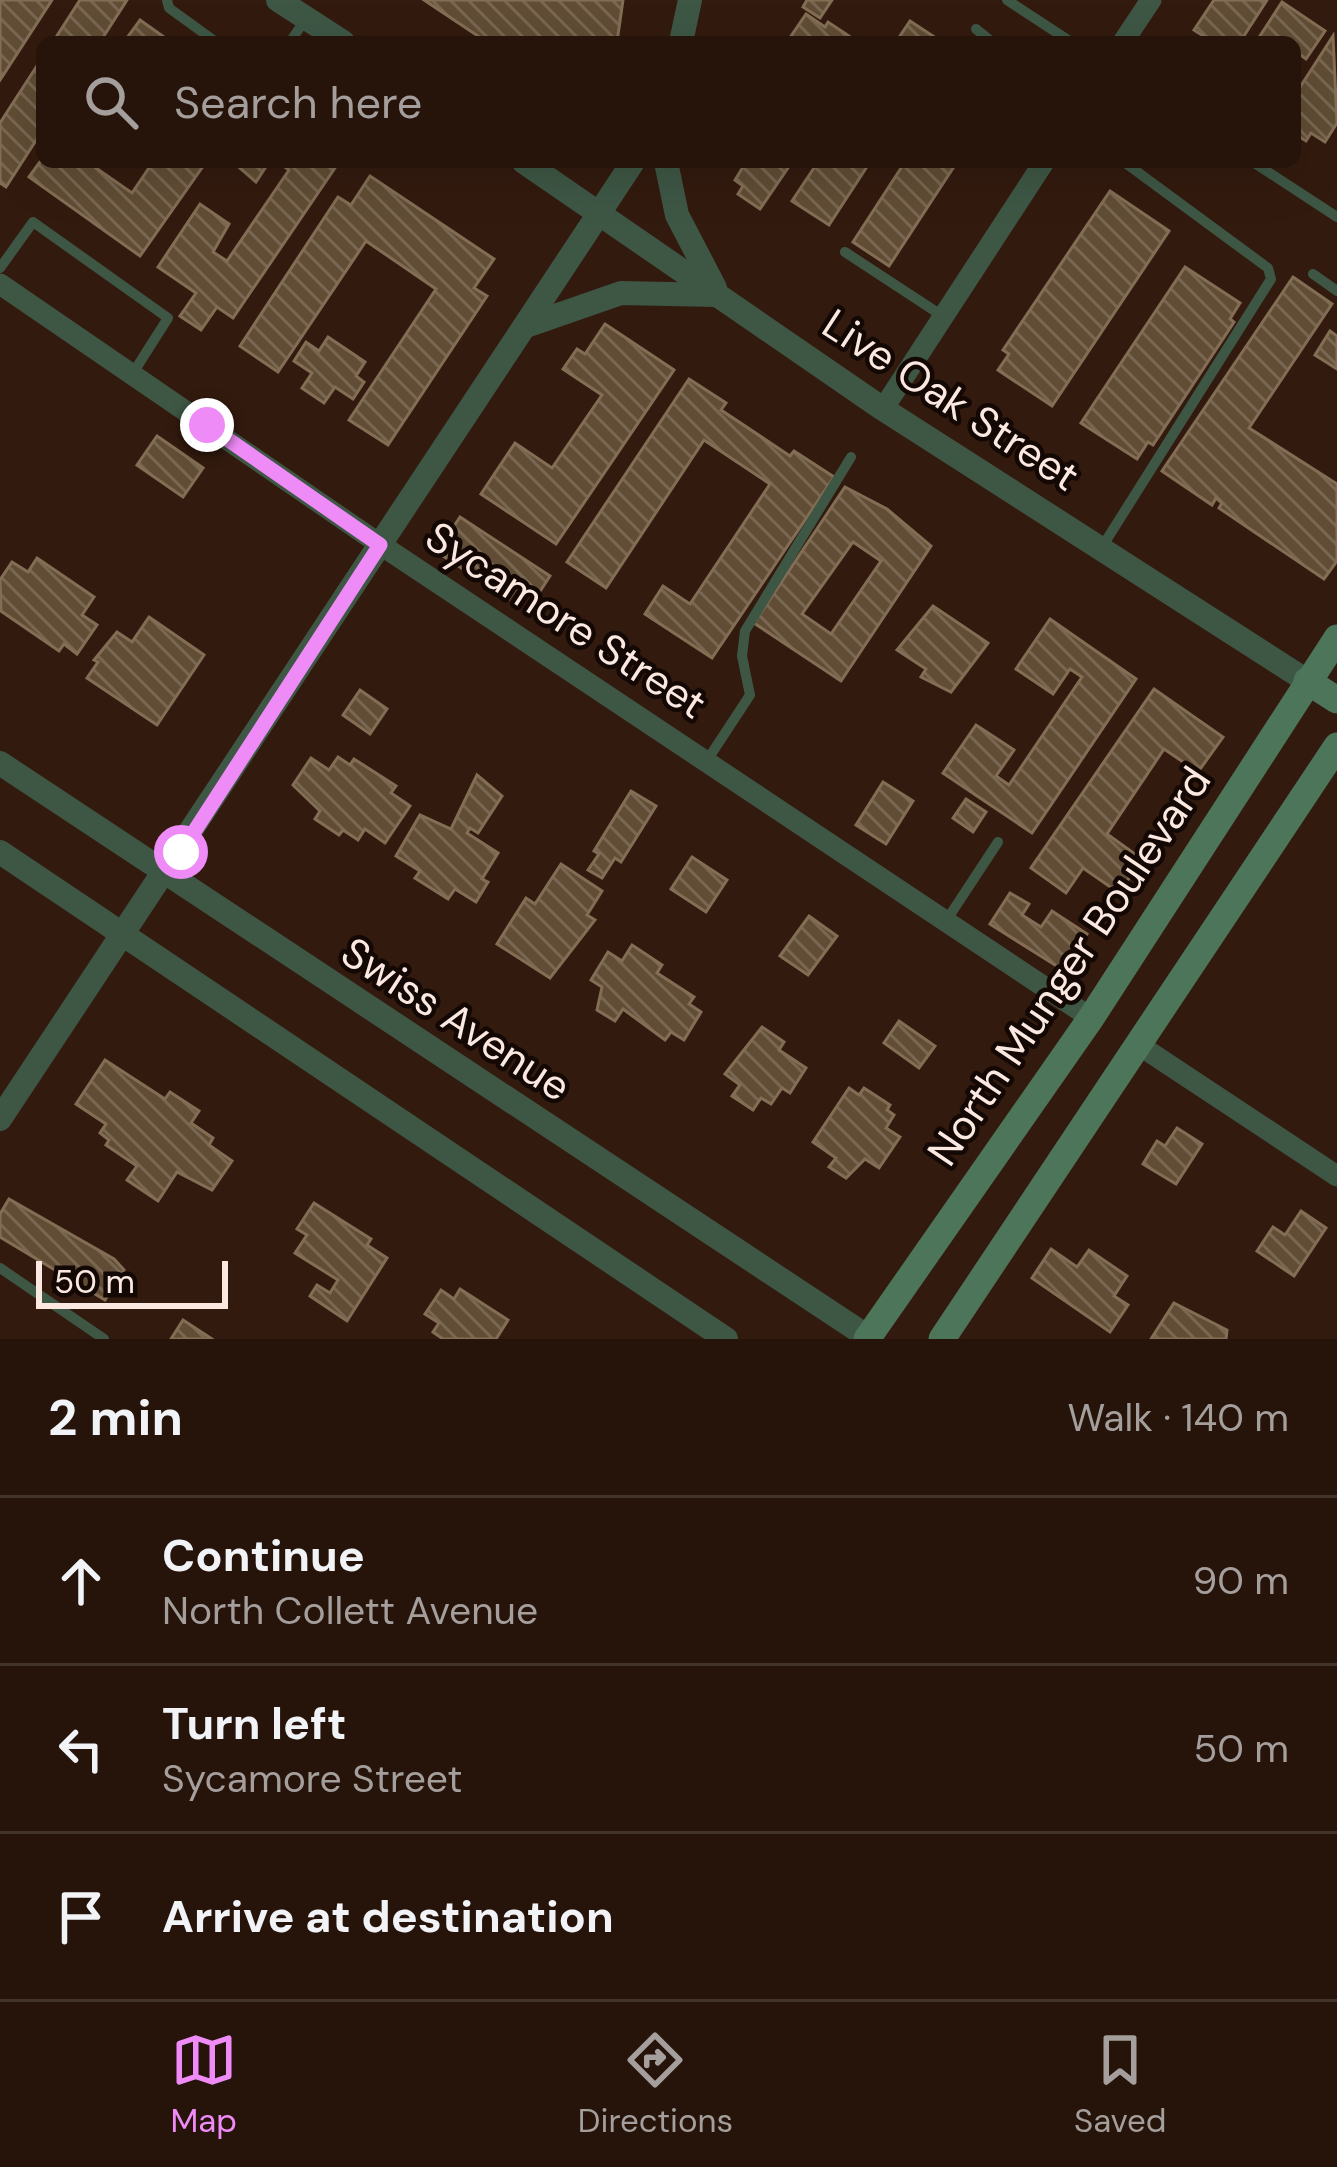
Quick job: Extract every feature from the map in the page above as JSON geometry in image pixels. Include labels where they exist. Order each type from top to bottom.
[{"type":"main road","name":"North Munger Boulevard","points":[[869,1338],[1091,1018],[1337,638]]},
{"type":"main road","name":"Live Oak Street","points":[[1307,681],[1337,700]]},
{"type":"main road","points":[[942,1339],[1337,746]]},
{"type":"street","points":[[278,0],[334,36]]},
{"type":"street","points":[[682,36],[690,0]]},
{"type":"street","points":[[1127,36],[1150,0]]},
{"type":"street","name":"Live Oak Street","points":[[533,168],[883,409],[1307,681]]},
{"type":"street","points":[[0,1119],[629,168]]},
{"type":"street","points":[[667,168],[677,215],[719,295]]},
{"type":"street","points":[[883,409],[1040,168]]},
{"type":"street","name":"Sycamore Street","points":[[0,284],[380,545],[948,918],[1091,1018]]},
{"type":"street","points":[[527,326],[621,293],[677,290],[719,295]]},
{"type":"street","name":"Swiss Avenue","points":[[0,763],[869,1338]]},
{"type":"street","points":[[0,852],[726,1339]]},
{"type":"street","points":[[1139,1045],[1337,1176]]},
{"type":"lane","points":[[167,0],[169,8],[208,36]]},
{"type":"lane","points":[[1007,0],[1062,36]]},
{"type":"lane","points":[[294,36],[306,18]]},
{"type":"lane","points":[[976,29],[985,36]]},
{"type":"lane","points":[[1101,549],[1271,279],[1268,268],[1132,168]]},
{"type":"lane","points":[[1262,168],[1337,217]]},
{"type":"lane","points":[[0,268],[33,222],[168,318],[133,373]]},
{"type":"lane","points":[[844,252],[941,315]]},
{"type":"lane","points":[[1313,274],[1337,291]]},
{"type":"lane","points":[[708,759],[750,695],[742,656],[745,631],[851,457]]},
{"type":"lane","points":[[948,918],[998,842]]},
{"type":"lane","points":[[0,1268],[104,1339]]},
{"type":"building","points":[[52,0],[0,80],[0,3]]},
{"type":"building","points":[[80,0],[127,0],[104,36],[57,36]]},
{"type":"building","points":[[424,0],[623,0],[618,36],[478,36]]},
{"type":"building","points":[[807,0],[832,0],[820,18],[803,7]]},
{"type":"building","points":[[1214,0],[1267,0],[1244,36],[1204,36],[1194,30]]},
{"type":"building","points":[[1282,2],[1325,31],[1306,59],[1301,55],[1301,36],[1260,36]]},
{"type":"building","points":[[806,14],[849,36],[791,36]]},
{"type":"building","points":[[140,20],[163,36],[128,36]]},
{"type":"building","points":[[910,21],[933,36],[900,36]]},
{"type":"building","points":[[1333,36],[1337,123],[1325,142],[1311,133],[1306,141],[1301,138],[1301,86]]},
{"type":"building","points":[[36,67],[36,140],[6,187],[0,183],[0,123]]},
{"type":"building","points":[[36,167],[96,168],[132,193],[149,168],[202,168],[140,256],[29,177]]},
{"type":"building","points":[[240,168],[265,168],[256,182]]},
{"type":"building","points":[[335,168],[233,318],[217,307],[201,330],[180,316],[196,293],[158,267],[200,204],[229,224],[213,252],[227,261],[289,170]]},
{"type":"building","points":[[742,168],[788,168],[760,209],[738,194],[743,186],[735,180]]},
{"type":"building","points":[[814,168],[866,168],[829,225],[792,201]]},
{"type":"building","points":[[901,168],[953,168],[889,266],[853,242]]},
{"type":"building","points":[[370,176],[494,259],[474,288],[487,296],[388,445],[349,420],[436,289],[366,241],[278,372],[240,346],[338,197],[351,205]]},
{"type":"building","points":[[1110,191],[1169,231],[1052,406],[998,370],[1009,354],[1003,350]]},
{"type":"building","points":[[1185,267],[1240,303],[1230,319],[1234,322],[1153,445],[1148,442],[1137,459],[1081,423]]},
{"type":"building","points":[[1293,277],[1332,304],[1249,428],[1337,484],[1337,561],[1324,579],[1219,508],[1222,503],[1216,498],[1212,505],[1162,471]]},
{"type":"building","points":[[605,324],[674,370],[556,544],[481,494],[515,443],[552,468],[602,395],[563,369],[577,349],[585,354]]},
{"type":"building","points":[[1330,331],[1337,336],[1337,369],[1315,355]]},
{"type":"building","points":[[328,337],[365,362],[356,376],[364,382],[353,399],[335,387],[324,403],[302,388],[312,373],[294,361],[306,342],[319,351]]},
{"type":"building","points":[[689,379],[726,403],[721,410],[790,456],[794,451],[834,477],[712,658],[645,614],[663,586],[690,604],[770,484],[704,440],[606,588],[567,562]]},
{"type":"building","points":[[157,436],[203,468],[183,497],[137,465]]},
{"type":"building","points":[[845,487],[887,509],[931,546],[841,681],[754,623]],"holes":[[[853,542],[881,561],[831,634],[802,614]]]},
{"type":"building","points":[[460,517],[550,576],[535,599],[517,587],[509,599],[437,552]]},
{"type":"building","points":[[37,558],[94,597],[82,615],[97,625],[77,654],[64,644],[59,651],[1,611],[0,580],[12,562],[28,572]]},
{"type":"building","points":[[933,606],[988,643],[951,692],[921,677],[926,669],[897,650]]},
{"type":"building","points":[[149,617],[204,655],[157,725],[87,678],[98,662],[94,660],[117,632],[132,642]]},
{"type":"building","points":[[1050,619],[1136,679],[1032,833],[943,773],[976,725],[1014,750],[996,776],[1009,785],[1082,677],[1070,669],[1053,694],[1016,669]]},
{"type":"building","points":[[1154,689],[1223,737],[1198,772],[1164,749],[1107,834],[1142,859],[1119,893],[1083,868],[1066,893],[1031,868]]},
{"type":"building","points":[[360,690],[387,709],[370,734],[343,715]]},
{"type":"building","points":[[338,757],[350,765],[354,759],[396,786],[391,793],[410,806],[385,843],[365,829],[358,840],[343,830],[339,835],[315,819],[320,811],[293,785],[311,758],[329,770]]},
{"type":"building","points":[[477,775],[502,796],[478,833],[470,828],[467,833],[498,853],[482,879],[488,882],[476,902],[455,889],[448,899],[415,878],[420,871],[396,856],[420,815],[451,829]]},
{"type":"building","points":[[883,782],[913,801],[886,844],[856,825]]},
{"type":"building","points":[[631,791],[656,806],[621,862],[615,858],[602,878],[588,870],[599,854],[594,851]]},
{"type":"building","points":[[966,799],[986,812],[973,832],[953,818]]},
{"type":"building","points":[[692,857],[727,880],[706,912],[671,889]]},
{"type":"building","points":[[561,864],[602,891],[587,915],[595,920],[550,978],[497,944],[526,898],[535,904]]},
{"type":"building","points":[[1010,893],[1029,904],[1022,915],[1041,927],[1052,911],[1087,934],[1063,970],[990,924]]},
{"type":"building","points":[[809,916],[837,936],[808,975],[780,956]]},
{"type":"building","points":[[632,945],[662,965],[657,973],[694,997],[689,1004],[701,1012],[684,1040],[671,1032],[665,1040],[623,1009],[615,1021],[597,1010],[602,987],[591,980],[608,952],[622,961]]},
{"type":"building","points":[[899,1021],[935,1046],[919,1068],[884,1043]]},
{"type":"building","points":[[762,1027],[784,1042],[779,1050],[806,1068],[790,1093],[782,1088],[771,1104],[761,1098],[753,1110],[732,1096],[740,1085],[725,1074]]},
{"type":"building","points":[[105,1060],[165,1099],[170,1092],[199,1111],[191,1123],[213,1138],[209,1145],[232,1161],[212,1190],[177,1172],[158,1201],[127,1180],[137,1166],[106,1145],[109,1140],[100,1133],[106,1124],[76,1104]]},
{"type":"building","points":[[849,1088],[859,1095],[864,1088],[890,1105],[887,1110],[894,1115],[886,1128],[900,1137],[879,1168],[865,1159],[846,1178],[829,1167],[836,1158],[813,1142]]},
{"type":"building","points":[[1177,1128],[1202,1144],[1176,1184],[1143,1164],[1157,1141],[1165,1146]]},
{"type":"building","points":[[9,1199],[114,1259],[124,1270],[105,1300],[0,1237],[0,1214]]},
{"type":"building","points":[[314,1203],[371,1239],[367,1245],[387,1258],[347,1321],[310,1296],[317,1285],[330,1293],[338,1280],[295,1253],[307,1235],[297,1229]]},
{"type":"building","points":[[1301,1211],[1326,1228],[1294,1276],[1257,1251],[1273,1227],[1285,1235]]},
{"type":"building","points":[[1051,1249],[1077,1267],[1089,1250],[1127,1276],[1114,1296],[1128,1305],[1110,1332],[1032,1278]]},
{"type":"building","points":[[460,1289],[508,1320],[496,1339],[443,1339],[433,1332],[439,1323],[425,1314],[441,1290],[454,1299]]},
{"type":"building","points":[[1174,1303],[1227,1330],[1226,1339],[1151,1339]]},
{"type":"building","points":[[183,1320],[212,1339],[171,1339]]},
{"type":"route","points":[[181,852],[380,545],[207,425]]}]
